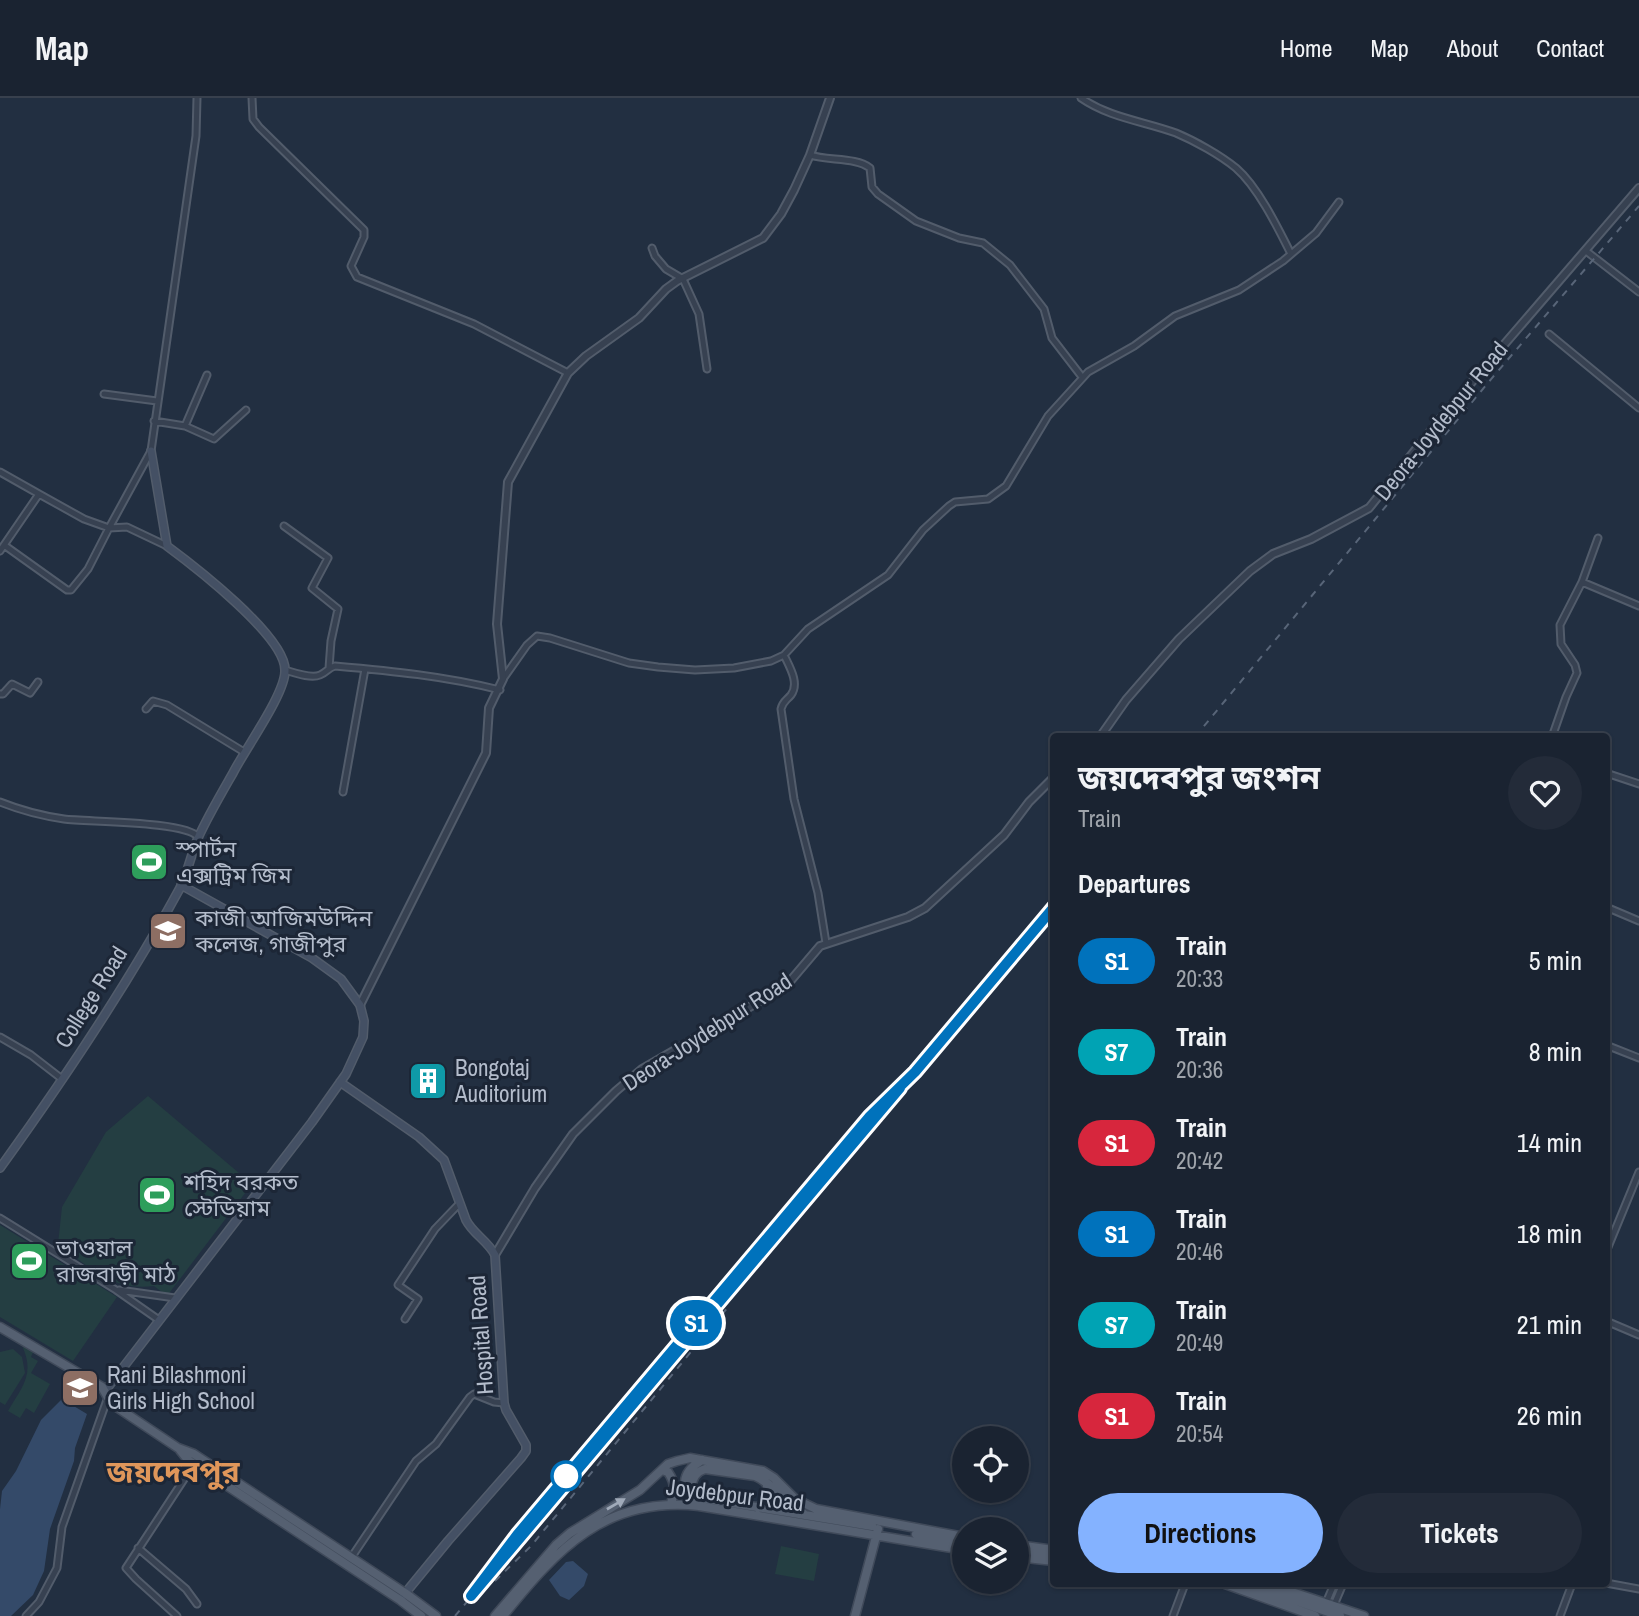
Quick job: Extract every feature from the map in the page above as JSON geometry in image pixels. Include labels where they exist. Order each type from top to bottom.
[{"type":"main road","points":[[151,451],[167,546],[209,577],[274,642],[285,670]]},
{"type":"main road","name":"College Road","points":[[0,1168],[107,1013],[181,885],[198,837],[282,688],[285,670]]},
{"type":"main road","points":[[106,1394],[175,1298],[340,1082],[352,1065],[363,1037],[364,1021],[360,1005],[341,979],[312,958],[181,885]]},
{"type":"main road","name":"Hospital Road","points":[[340,1082],[431,1147],[444,1160],[458,1205],[471,1230],[495,1255],[504,1403],[526,1445],[526,1451],[403,1596]]},
{"type":"main road","points":[[0,1327],[106,1394],[118,1408],[178,1448],[194,1464],[436,1616]]},
{"type":"main road","points":[[178,1448],[194,1454],[351,1558],[403,1596],[421,1616]]},
{"type":"main road","name":"Joydebpur Road","points":[[495,1616],[556,1545],[584,1523],[640,1490],[668,1464],[690,1458],[763,1471],[805,1505],[878,1528]]},
{"type":"main road","points":[[699,1506],[688,1495],[685,1483],[689,1469],[702,1460]]},
{"type":"main road","points":[[804,1514],[755,1476],[705,1469],[695,1476],[692,1482],[692,1490],[701,1498],[952,1541]]},
{"type":"main road","points":[[662,1470],[668,1472],[674,1486],[675,1495],[671,1503]]},
{"type":"main road","points":[[758,1508],[767,1499],[767,1484]]},
{"type":"main road","name":"Joydebpur Road","points":[[506,1615],[559,1551],[584,1533],[617,1516],[646,1506],[671,1503],[878,1528]]},
{"type":"main road","points":[[878,1528],[952,1536]]},
{"type":"main road","points":[[878,1528],[952,1546]]},
{"type":"main road","points":[[855,1616],[878,1528]]},
{"type":"main road","points":[[1029,1547],[1050,1549]]},
{"type":"main road","points":[[1029,1552],[1050,1555]]},
{"type":"main road","points":[[1029,1558],[1050,1561]]},
{"type":"main road","points":[[1233,1587],[1315,1616]]},
{"type":"main road","points":[[1257,1587],[1340,1616]]},
{"type":"main road","points":[[1278,1587],[1364,1616]]},
{"type":"street","points":[[40,494],[2,548],[71,590],[88,569],[151,451],[196,136],[197,98]]},
{"type":"street","points":[[252,98],[253,119],[259,127],[364,230],[364,237],[351,266],[357,277],[474,324],[568,373]]},
{"type":"street","points":[[503,679],[497,624],[508,482],[568,373],[586,356],[639,318],[666,289],[763,238],[781,214],[810,155],[830,98]]},
{"type":"street","points":[[1081,98],[1094,107],[1123,119],[1177,134],[1237,169],[1269,211],[1291,254]]},
{"type":"street","points":[[810,155],[825,160],[862,161],[870,168],[872,187],[878,194],[916,221],[959,238],[983,243],[1010,265],[1044,309],[1052,338],[1082,377]]},
{"type":"street","name":"Deora-Joydebpur Road","points":[[1103,733],[1126,700],[1179,639],[1250,571],[1273,554],[1311,539],[1370,508],[1440,419],[1639,188]]},
{"type":"street","points":[[360,1005],[486,753],[489,708],[503,679],[527,645],[537,636],[628,663],[695,670],[734,668],[771,661],[784,654],[808,629],[888,575],[923,530],[949,506],[955,502],[988,499],[1006,486],[1048,416],[1082,377],[1134,346],[1175,316],[1238,290],[1291,254],[1316,233],[1339,202]]},
{"type":"street","points":[[652,248],[666,269],[683,279],[699,314],[707,369]]},
{"type":"street","points":[[1586,251],[1639,292]]},
{"type":"street","points":[[1549,334],[1639,408]]},
{"type":"street","points":[[186,426],[207,375]]},
{"type":"street","points":[[104,394],[157,401]]},
{"type":"street","points":[[155,421],[186,426],[214,439],[246,410]]},
{"type":"street","points":[[0,472],[84,519],[109,528],[127,527],[167,546]]},
{"type":"street","points":[[284,526],[328,558],[312,588],[338,609],[331,641],[330,668]]},
{"type":"street","points":[[1553,733],[1577,673],[1575,665],[1561,644],[1560,625],[1582,582],[1598,538]]},
{"type":"street","points":[[1582,582],[1639,606]]},
{"type":"street","points":[[784,654],[793,675],[794,686],[781,709],[794,799],[818,893],[826,943],[855,936],[925,908],[1004,835],[1029,802],[1050,781]]},
{"type":"street","points":[[285,670],[313,677],[330,668],[365,669],[458,679],[499,690]]},
{"type":"street","points":[[343,792],[365,669]]},
{"type":"street","points":[[0,694],[5,693],[12,684],[30,693],[38,682]]},
{"type":"street","points":[[146,709],[153,701],[167,705],[244,752]]},
{"type":"street","points":[[1610,774],[1639,784]]},
{"type":"street","points":[[0,802],[64,819],[174,827],[193,831],[198,837]]},
{"type":"street","points":[[1610,909],[1639,921]]},
{"type":"street","name":"Deora-Joydebpur Road","points":[[495,1255],[556,1157],[599,1106],[642,1069],[786,986],[810,956],[826,943]]},
{"type":"street","points":[[0,1037],[31,1055],[62,1079]]},
{"type":"street","points":[[1610,1047],[1639,1058]]},
{"type":"street","points":[[1610,1242],[1639,1172]]},
{"type":"street","points":[[405,1319],[419,1301],[418,1297],[398,1285],[435,1229],[458,1205]]},
{"type":"street","points":[[0,1218],[159,1320]]},
{"type":"street","points":[[116,1290],[175,1298]]},
{"type":"street","points":[[1610,1323],[1639,1335]]},
{"type":"street","points":[[26,1616],[39,1602],[57,1568],[62,1527],[106,1394]]},
{"type":"street","points":[[351,1558],[416,1461],[436,1444],[470,1396],[474,1394],[504,1403]]},
{"type":"street","points":[[177,1616],[126,1567],[194,1464]]},
{"type":"street","points":[[138,1548],[186,1589],[197,1604]]},
{"type":"street","points":[[1610,1584],[1639,1589]]},
{"type":"street","points":[[1173,1616],[1184,1587]]},
{"type":"street","points":[[1330,1604],[1333,1587]]},
{"type":"street","points":[[1330,1604],[1341,1587]]},
{"type":"street","points":[[1560,1616],[1571,1587]]},
{"type":"green space","name":"শহিদ বরকত স্টেডিয়াম","points":[[148,1096],[252,1184],[167,1296],[154,1286],[125,1285],[102,1276],[58,1244],[62,1207],[106,1132]]},
{"type":"green space","name":"ভাওয়াল রাজবাড়ী মাঠ","points":[[0,1225],[117,1297],[73,1361],[0,1317]]},
{"type":"green space","points":[[25,1345],[34,1350],[31,1357],[38,1361],[31,1373],[50,1384],[34,1413],[26,1408],[20,1418],[8,1411],[27,1374],[28,1366],[23,1348]]},
{"type":"green space","points":[[13,1349],[22,1357],[25,1373],[5,1405],[0,1402],[0,1352]]},
{"type":"green space","points":[[781,1546],[819,1554],[814,1581],[775,1574]]},
{"type":"water","points":[[62,1399],[87,1414],[50,1529],[44,1571],[33,1595],[11,1616],[0,1616],[2,1491],[16,1471],[41,1420]]},
{"type":"water","points":[[573,1561],[588,1574],[584,1586],[569,1600],[560,1596],[549,1580],[566,1562]]},
{"type":"railway","points":[[1198,733],[1487,384],[1639,206]]},
{"type":"railway","points":[[455,1616],[1050,912]]},
{"type":"railway","points":[[495,1581],[531,1546],[728,1307]]},
{"type":"train","name":"S1","points":[[900,1088],[471,1596],[517,1535],[870,1116],[915,1072],[1050,912]]},
{"type":"place","name":"স্পার্টন এক্সট্রিম জিম","points":[[149,862]]},
{"type":"place","name":"কাজী আজিমউদ্দিন কলেজ, গাজীপুর","points":[[168,931]]},
{"type":"place","name":"Bongotaj Auditorium","points":[[428,1081]]},
{"type":"place","name":"শহিদ বরকত স্টেডিয়াম","points":[[157,1195]]},
{"type":"place","name":"ভাওয়াল রাজবাড়ী মাঠ","points":[[29,1261]]},
{"type":"place","name":"Rani Bilashmoni Girls High School","points":[[80,1388]]},
{"type":"district","name":"জয়দেবপুর","points":[[173,1472]]}]
